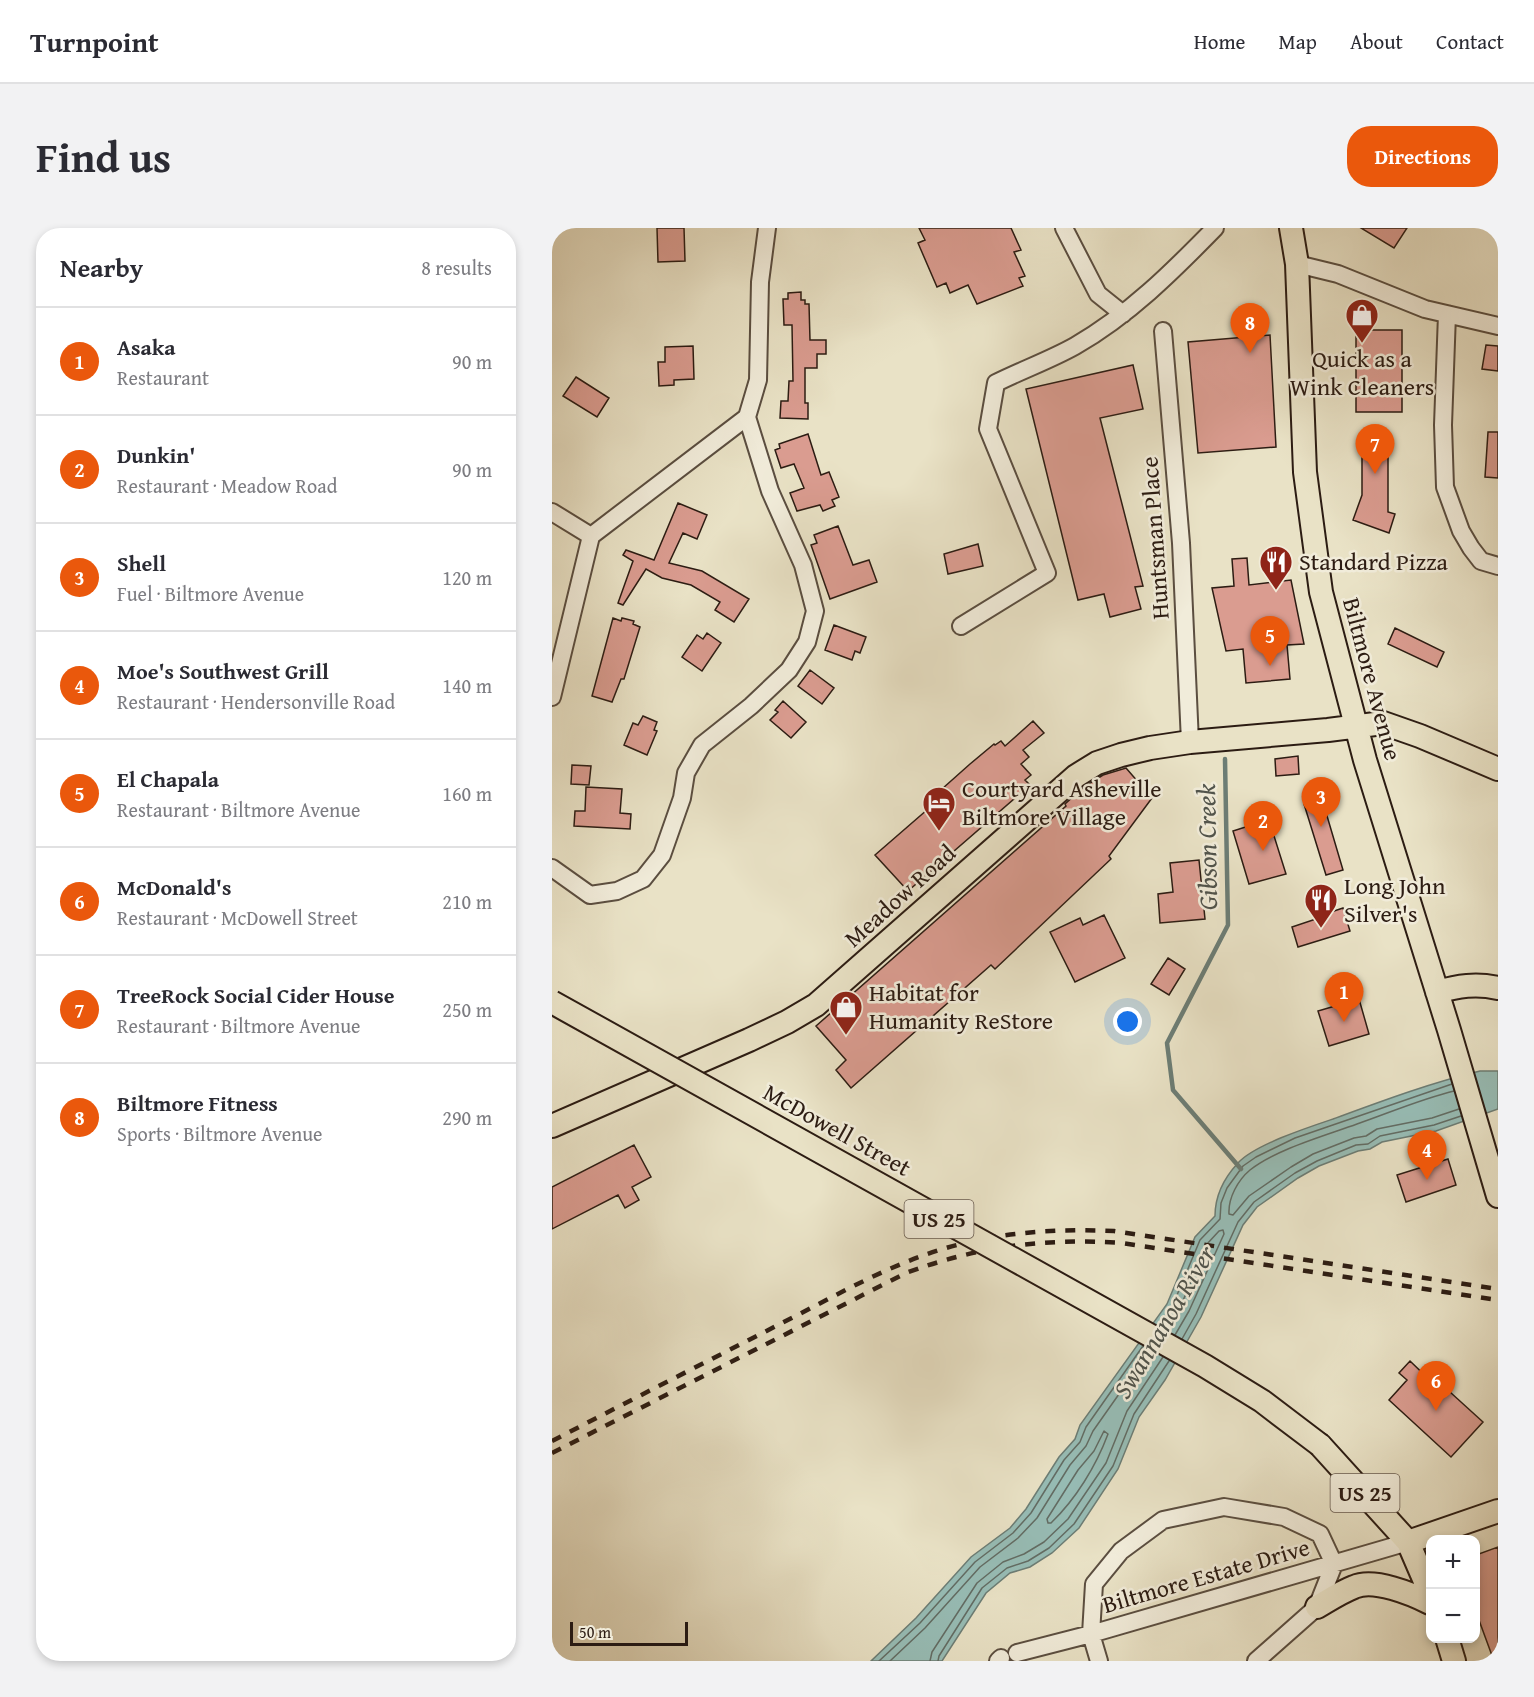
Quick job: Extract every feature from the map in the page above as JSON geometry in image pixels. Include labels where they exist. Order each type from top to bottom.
[{"type":"main road","name":"Biltmore Avenue","points":[[1291,228],[1297,264],[1305,472],[1321,592],[1355,727],[1481,1141],[1494,1168],[1498,1196]]},
{"type":"main road","name":"Meadow Road","points":[[552,1126],[749,1040],[788,1022],[816,1005],[1076,776],[1096,763],[1121,754],[1190,742],[1383,723],[1498,769]]},
{"type":"main road","points":[[1437,992],[1460,986],[1484,984],[1498,988]]},
{"type":"main road","name":"McDowell Street","points":[[552,1002],[1205,1366],[1262,1401],[1320,1445],[1408,1542]]},
{"type":"main road","points":[[1408,1542],[1498,1511]]},
{"type":"main road","name":"US 25","points":[[1408,1542],[1429,1589]]},
{"type":"main road","points":[[1317,1607],[1356,1585],[1371,1585],[1407,1592],[1426,1601]]},
{"type":"main road","points":[[1449,1643],[1454,1661]]},
{"type":"street","points":[[552,868],[590,895],[617,891],[643,879],[662,855],[682,798],[686,773],[702,745],[751,706],[789,670],[807,642],[815,611],[803,565],[770,491],[747,417],[758,380],[760,282],[767,228]]},
{"type":"street","points":[[1064,228],[1098,294],[1123,314]]},
{"type":"street","points":[[961,626],[1047,573],[988,429],[996,383],[1075,346],[1123,314],[1169,275],[1215,228]]},
{"type":"street","points":[[1297,264],[1338,274],[1396,299],[1447,315],[1498,326]]},
{"type":"street","points":[[1447,315],[1443,424],[1445,487],[1461,531],[1471,548],[1481,561],[1498,566]]},
{"type":"street","name":"Huntsman Place","points":[[1162,331],[1181,543],[1190,742]]},
{"type":"street","points":[[552,697],[591,536],[747,417]]},
{"type":"street","points":[[552,512],[591,536]]},
{"type":"street","points":[[1099,1661],[1091,1634],[1094,1584],[1121,1551],[1163,1520],[1224,1507],[1284,1517],[1320,1534],[1334,1564],[1317,1607],[1256,1661]]},
{"type":"street","name":"Biltmore Estate Drive","points":[[1005,1657],[1408,1542]]},
{"type":"water","name":"Swannanoa River","points":[[1480,1071],[1498,1071],[1498,1109],[1436,1131],[1382,1142],[1370,1149],[1358,1151],[1319,1166],[1257,1207],[1243,1225],[1201,1317],[1165,1380],[1139,1417],[1118,1469],[1079,1528],[1052,1553],[1030,1567],[1010,1573],[986,1593],[942,1661],[871,1661],[916,1618],[971,1557],[1010,1528],[1026,1509],[1059,1457],[1075,1439],[1080,1425],[1167,1304],[1195,1237],[1215,1216],[1221,1187],[1238,1163],[1269,1143],[1297,1132],[1406,1093]]},
{"type":"building","points":[[657,228],[684,228],[685,261],[658,262]]},
{"type":"building","points":[[919,228],[1011,228],[1021,250],[1014,252],[1025,276],[1019,278],[1023,286],[977,304],[968,285],[950,293],[946,283],[937,287],[918,243],[925,240]]},
{"type":"building","points":[[1361,228],[1407,228],[1394,248]]},
{"type":"building","points":[[801,292],[801,300],[809,304],[810,340],[826,340],[826,354],[817,354],[817,368],[805,368],[805,403],[808,403],[808,419],[780,418],[781,401],[788,401],[789,381],[793,381],[792,325],[784,325],[783,299],[788,299],[788,293]]},
{"type":"building","points":[[1356,330],[1402,330],[1402,412],[1356,412]]},
{"type":"building","points":[[1270,335],[1276,447],[1198,453],[1188,342]]},
{"type":"building","points":[[1486,345],[1498,346],[1498,371],[1482,369]]},
{"type":"building","points":[[693,346],[694,379],[674,380],[674,385],[659,386],[658,362],[665,362],[665,347]]},
{"type":"building","points":[[1133,365],[1143,409],[1100,418],[1143,586],[1135,587],[1141,609],[1110,617],[1104,594],[1078,600],[1026,389]]},
{"type":"building","points":[[576,377],[609,398],[597,417],[563,396]]},
{"type":"building","points":[[1488,432],[1498,432],[1498,478],[1485,477]]},
{"type":"building","points":[[808,434],[821,475],[829,472],[839,497],[832,500],[835,506],[823,511],[820,505],[797,511],[790,493],[804,488],[794,464],[781,468],[775,450],[780,448],[779,444]]},
{"type":"building","points":[[1362,453],[1388,453],[1388,512],[1395,514],[1389,533],[1353,520],[1362,495]]},
{"type":"building","points":[[678,503],[707,515],[697,539],[683,533],[669,563],[702,571],[749,599],[734,622],[715,610],[720,602],[691,585],[662,578],[646,569],[623,605],[618,603],[633,561],[623,555],[626,550],[654,560]]},
{"type":"building","points":[[838,526],[853,565],[869,560],[877,582],[830,599],[811,545],[817,543],[814,535]]},
{"type":"building","points":[[978,544],[983,566],[948,574],[944,554]]},
{"type":"building","points":[[1247,558],[1249,585],[1291,580],[1304,644],[1287,645],[1290,679],[1246,683],[1243,649],[1226,651],[1212,588],[1234,586],[1232,559]]},
{"type":"building","points":[[613,618],[621,621],[622,618],[634,621],[633,624],[640,627],[624,679],[621,679],[612,702],[592,696]]},
{"type":"building","points":[[834,625],[866,637],[860,653],[855,651],[852,660],[825,650]]},
{"type":"building","points":[[1395,628],[1444,652],[1437,667],[1388,644]]},
{"type":"building","points":[[707,633],[721,643],[702,671],[682,657],[697,635],[703,639]]},
{"type":"building","points":[[810,670],[834,688],[822,704],[798,686]]},
{"type":"building","points":[[783,701],[806,722],[791,738],[770,720],[778,712],[775,710]]},
{"type":"building","points":[[643,716],[657,722],[654,730],[657,731],[647,755],[624,745],[633,723],[638,725]]},
{"type":"building","name":"Courtyard Asheville Biltmore Village","points":[[1033,721],[1044,733],[1023,750],[1029,757],[1021,764],[1031,775],[1025,780],[1030,785],[908,891],[875,855],[928,809],[924,805],[970,764],[994,744],[1001,741],[1005,746]]},
{"type":"building","points":[[1298,756],[1299,774],[1276,776],[1275,759]]},
{"type":"building","points":[[572,765],[591,766],[589,785],[571,784]]},
{"type":"building","points":[[1126,768],[1152,798],[1109,856],[1111,859],[995,969],[991,965],[851,1088],[836,1070],[846,1060],[816,1026],[1066,806],[1065,804],[1084,787],[1103,775]]},
{"type":"building","points":[[586,787],[622,789],[620,813],[631,814],[630,829],[574,826],[575,811],[585,811]]},
{"type":"building","points":[[1322,799],[1343,870],[1326,875],[1304,804]]},
{"type":"building","points":[[1268,817],[1286,874],[1249,884],[1233,831]]},
{"type":"building","points":[[1199,860],[1205,919],[1160,923],[1158,894],[1173,892],[1170,863]]},
{"type":"building","name":"Long John Silver's","points":[[1343,908],[1350,931],[1298,947],[1292,927]]},
{"type":"building","points":[[1104,915],[1125,958],[1075,982],[1050,932],[1080,918],[1083,925]]},
{"type":"building","points":[[1168,958],[1185,969],[1169,995],[1151,984]]},
{"type":"building","points":[[1359,999],[1369,1034],[1329,1046],[1318,1011]]},
{"type":"building","points":[[634,1145],[651,1177],[632,1187],[639,1200],[625,1208],[618,1195],[552,1229],[552,1187]]},
{"type":"building","points":[[1448,1159],[1456,1185],[1406,1202],[1397,1175]]},
{"type":"building","points":[[1410,1361],[1436,1386],[1439,1382],[1483,1422],[1451,1457],[1389,1400],[1407,1380],[1399,1373]]},
{"type":"building","points":[[1498,1547],[1498,1661],[1494,1661],[1480,1623],[1480,1554]]},
{"type":"waterway","name":"Gibson Creek","points":[[1225,759],[1228,925],[1167,1043],[1173,1090],[1241,1169]]},
{"type":"railway","points":[[552,1441],[871,1277],[941,1250],[983,1239],[1020,1233],[1114,1231],[1498,1289]]},
{"type":"railway","points":[[552,1453],[906,1273],[986,1250],[1039,1243],[1122,1243],[1498,1300]]},
{"type":"place","name":"Quick as a Wink Cleaners","points":[[1362,344]]},
{"type":"place","name":"Biltmore Fitness","points":[[1250,353]]},
{"type":"place","name":"TreeRock Social Cider House","points":[[1375,474]]},
{"type":"place","name":"Standard Pizza","points":[[1276,591]]},
{"type":"place","name":"El Chapala","points":[[1270,666]]},
{"type":"place","name":"Shell","points":[[1321,827]]},
{"type":"place","name":"Courtyard Asheville Biltmore Village","points":[[939,832]]},
{"type":"place","name":"Dunkin'","points":[[1263,851]]},
{"type":"place","name":"Long John Silver's","points":[[1321,929]]},
{"type":"place","name":"Asaka","points":[[1344,1022]]},
{"type":"place","name":"Habitat for Humanity ReStore","points":[[846,1036]]},
{"type":"place","name":"Moe's Southwest Grill","points":[[1427,1180]]},
{"type":"place","name":"McDonald's","points":[[1436,1411]]}]
